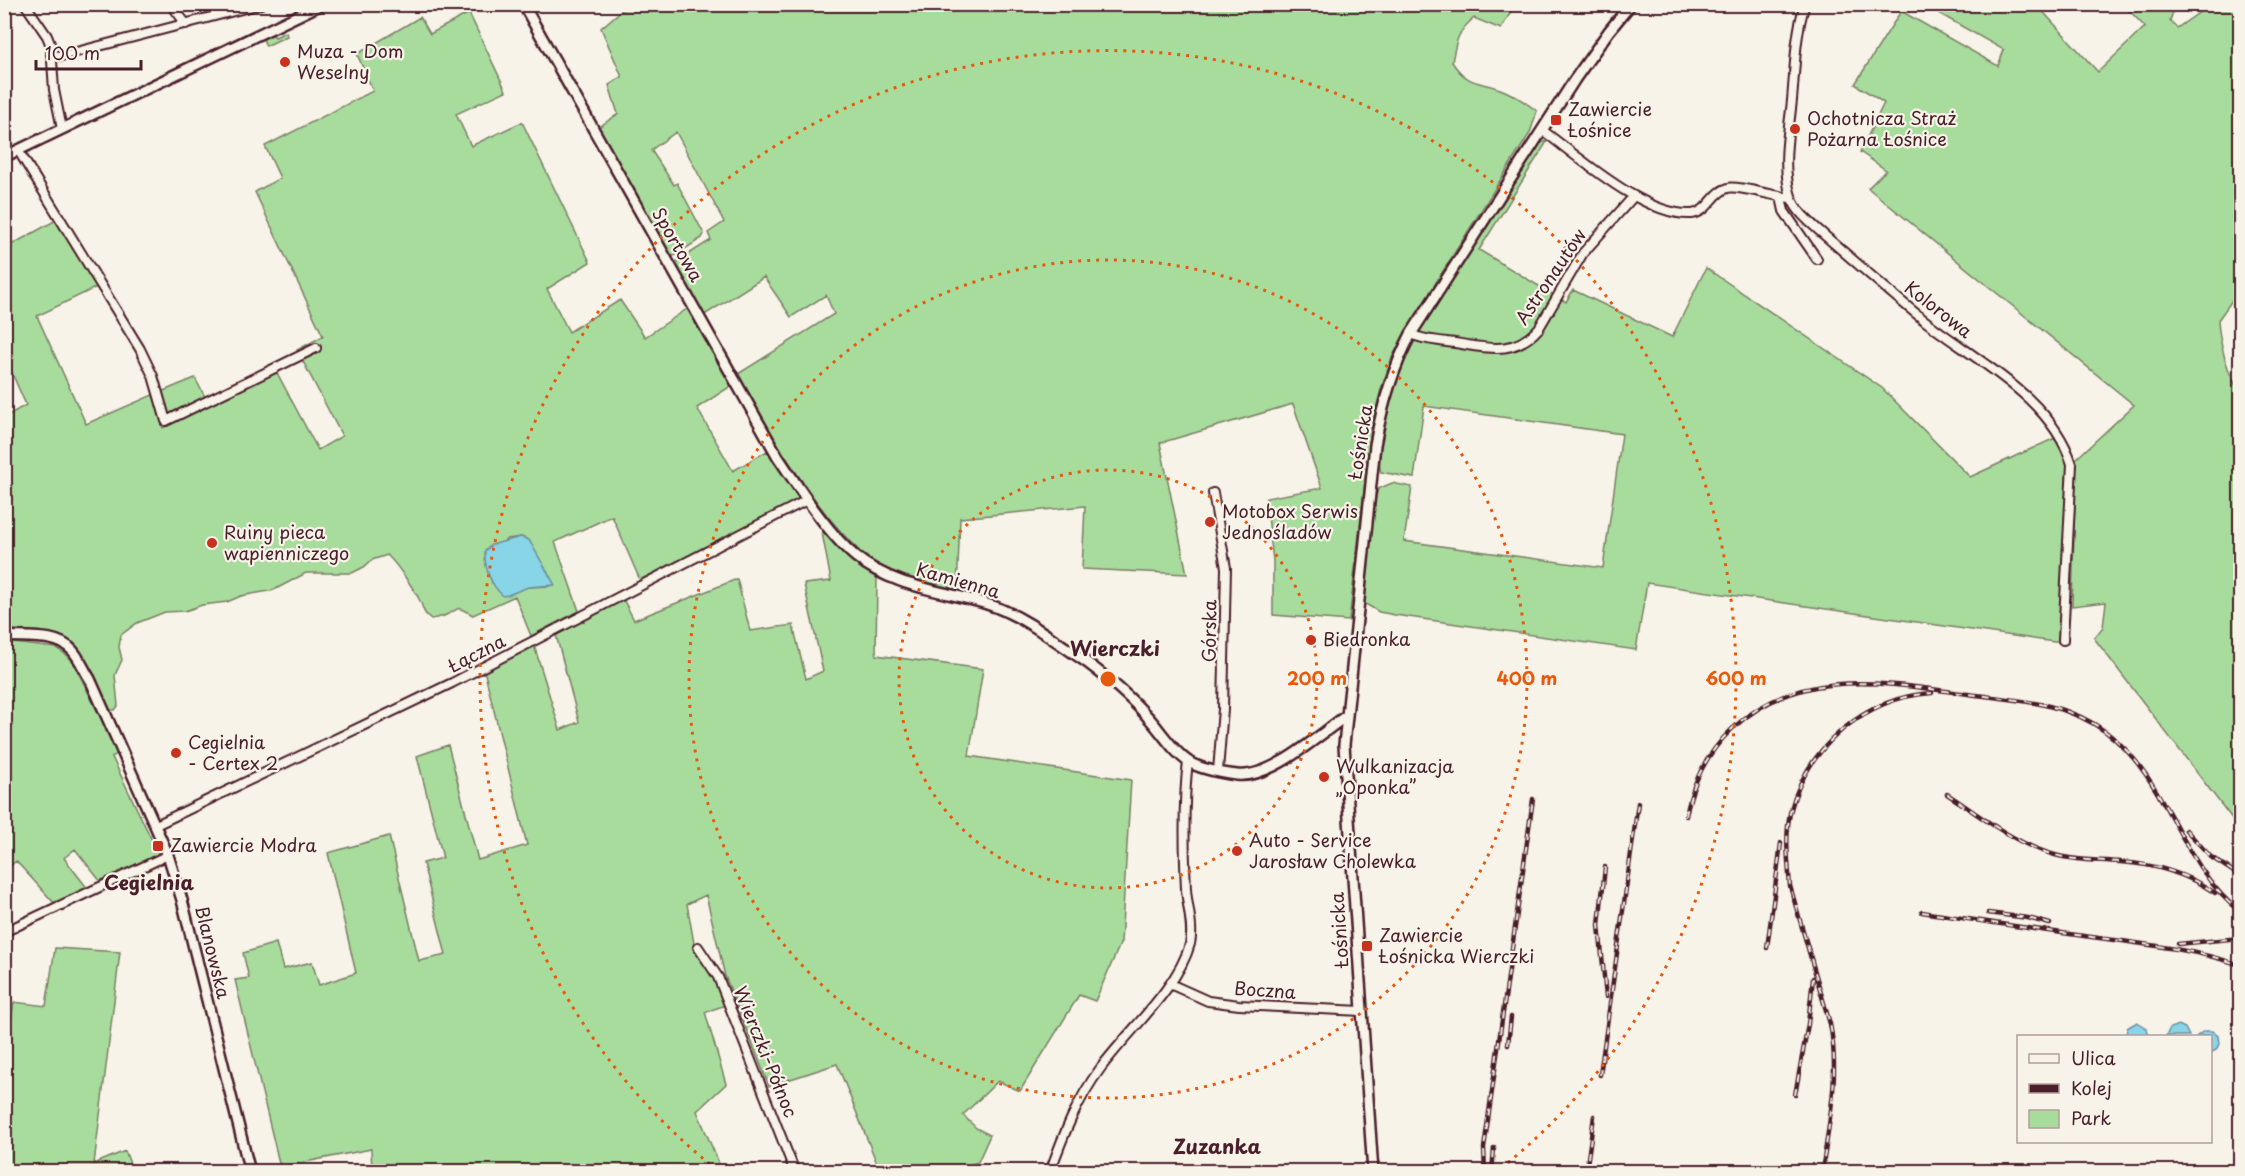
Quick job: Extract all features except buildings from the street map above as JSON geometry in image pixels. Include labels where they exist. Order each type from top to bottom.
[{"type":"street","points":[[25,4],[47,36],[62,129]]},
{"type":"street","points":[[171,4],[186,24]]},
{"type":"street","points":[[51,55],[61,56],[261,4]]},
{"type":"street","name":"Sportowa","points":[[523,4],[767,437],[807,500]]},
{"type":"street","name":"Łośnicka","points":[[1372,1172],[1345,776],[1346,716],[1375,445],[1382,407],[1390,380],[1411,334],[1598,46],[1631,4]]},
{"type":"street","points":[[1542,130],[1633,197],[1656,206],[1689,214],[1701,211],[1720,192],[1730,187],[1791,198],[1786,145],[1798,30],[1805,4]]},
{"type":"street","points":[[4,157],[322,5]]},
{"type":"street","points":[[18,150],[140,349],[153,376],[166,421],[316,348]]},
{"type":"street","name":"Astronautów","points":[[1411,334],[1428,340],[1491,349],[1520,343],[1530,338],[1539,328],[1582,253],[1633,197]]},
{"type":"street","points":[[1781,197],[1784,211],[1817,259]]},
{"type":"street","name":"Kolorowa","points":[[1791,198],[1808,220],[1823,234],[1924,320],[2025,393],[2067,450],[2072,464],[2064,640]]},
{"type":"street","name":"Górska","points":[[1213,493],[1226,568],[1223,708],[1218,771]]},
{"type":"street","name":"Kamienna","points":[[807,500],[847,549],[877,572],[902,583],[988,604],[1026,623],[1086,663],[1145,713],[1188,761],[1218,771],[1247,775],[1262,772],[1285,759],[1346,716]]},
{"type":"street","name":"Łączna","points":[[156,825],[452,683],[807,500]]},
{"type":"street","name":"Blanowska","points":[[4,636],[53,640],[65,644],[71,649],[90,679],[168,855],[182,900],[250,1172]]},
{"type":"street","points":[[1050,1172],[1073,1114],[1099,1070],[1170,984],[1184,960],[1191,936],[1186,868],[1188,761]]},
{"type":"street","points":[[4,932],[168,855]]},
{"type":"street","name":"Wierczki-Północ","points":[[698,947],[718,977],[795,1172]]},
{"type":"street","name":"Boczna","points":[[1170,984],[1208,1001],[1239,1005],[1362,1011]]},
{"type":"green space","points":[[629,4],[1515,5],[1501,29],[1474,18],[1468,23],[1458,37],[1452,62],[1470,80],[1505,91],[1537,111],[1530,133],[1392,357],[1371,429],[1349,621],[1273,615],[1273,561],[1266,498],[1322,488],[1293,404],[1160,443],[1187,574],[1082,569],[1085,506],[960,518],[957,591],[906,579],[878,566],[860,552],[813,498],[786,458],[738,374],[834,314],[826,295],[791,317],[764,277],[703,316],[673,264],[711,240],[708,233],[724,222],[676,132],[651,150],[674,185],[677,183],[704,234],[702,238],[674,256],[669,255],[596,129],[618,114],[609,85],[622,77],[601,28]]},
{"type":"green space","points":[[1924,5],[2037,5],[2098,72],[2145,27],[2124,5],[2179,5],[2170,21],[2177,28],[2210,5],[2240,5],[2240,289],[2218,320],[2225,357],[2231,376],[2240,391],[2240,829],[2094,638],[2103,627],[2106,602],[2072,606],[2076,459],[2134,405],[1868,188],[1886,170],[1860,152],[1884,103],[1855,84],[1901,11],[1998,66],[2004,50]]},
{"type":"green space","points":[[469,13],[506,91],[456,114],[471,146],[522,122],[590,262],[547,289],[569,332],[620,300],[645,337],[687,309],[731,386],[697,408],[733,471],[767,451],[791,481],[799,499],[640,580],[612,516],[555,542],[579,611],[531,636],[515,596],[473,615],[458,609],[431,619],[424,612],[409,583],[387,555],[372,560],[352,573],[306,573],[274,590],[241,596],[227,602],[202,605],[185,611],[165,612],[137,623],[121,635],[119,647],[122,660],[115,675],[118,706],[115,710],[110,710],[91,668],[69,642],[47,635],[5,631],[5,417],[26,405],[5,357],[4,249],[58,219],[99,286],[37,316],[86,424],[155,394],[163,428],[276,371],[318,450],[342,436],[297,350],[323,336],[255,192],[280,178],[265,146],[373,91],[357,54],[420,17],[430,34]],"holes":[[[521,537],[529,540],[549,586],[528,587],[492,583],[485,557],[507,539]]]},
{"type":"green space","points":[[286,32],[287,36],[266,46],[263,39],[272,34],[275,37]]},
{"type":"green space","points":[[1548,140],[1479,250],[1554,295],[1539,324],[1526,337],[1503,344],[1472,344],[1442,340],[1418,333],[1539,144]]},
{"type":"green space","points":[[1706,268],[1882,388],[1970,477],[2055,438],[2065,452],[2067,463],[2059,633],[2062,641],[2068,644],[1647,583],[1636,650],[1395,615],[1379,612],[1364,603],[1375,500],[1378,489],[1392,483],[1412,487],[1404,541],[1603,568],[1622,434],[1424,406],[1414,478],[1381,472],[1381,441],[1394,380],[1415,340],[1435,344],[1523,345],[1559,298],[1566,302],[1573,290],[1672,337]]},
{"type":"green space","points":[[195,378],[205,397],[169,415],[161,392]]},
{"type":"green space","points":[[821,527],[848,558],[877,578],[876,655],[983,669],[969,756],[1131,780],[1121,942],[1095,1001],[1079,995],[1020,1091],[998,1081],[963,1115],[976,1128],[990,1135],[978,1162],[950,1171],[880,1171],[837,1064],[769,1086],[725,976],[706,895],[687,904],[695,949],[715,978],[726,1005],[705,1012],[726,1084],[697,1111],[722,1171],[372,1171],[371,1149],[280,1167],[235,980],[249,978],[243,953],[276,943],[283,969],[312,962],[319,985],[356,973],[328,853],[389,836],[419,961],[446,955],[423,863],[443,858],[417,756],[448,745],[478,860],[527,845],[484,670],[534,645],[560,730],[579,722],[556,635],[623,599],[634,620],[737,579],[750,631],[793,625],[806,679],[823,671],[804,584],[831,581]]},
{"type":"green space","points":[[5,642],[56,648],[74,664],[118,753],[112,757],[159,855],[101,882],[75,849],[64,858],[88,889],[56,905],[16,861],[5,871]]},
{"type":"green space","points":[[55,948],[120,952],[94,1164],[125,1151],[133,1171],[5,1171],[5,1045],[7,1045],[14,1002],[46,1006]]},
{"type":"water","points":[[521,537],[529,540],[555,585],[528,587],[503,596],[489,575],[485,551],[491,545]]},
{"type":"water","points":[[2137,1022],[2147,1028],[2149,1035],[2126,1035],[2127,1028]]},
{"type":"water","points":[[2178,1025],[2185,1028],[2188,1035],[2166,1035],[2170,1028]]},
{"type":"water","points":[[2204,1031],[2212,1031],[2218,1036],[2219,1044],[2216,1050],[2212,1052],[2212,1035],[2198,1035]]},
{"type":"railway","points":[[1686,816],[1692,792],[1702,769],[1723,738],[1758,709],[1785,695],[1814,687],[1874,684],[2040,704],[2057,708],[2091,722],[2127,751],[2145,773],[2202,871],[2240,912]]},
{"type":"railway","points":[[1822,1172],[1834,1079],[1833,1042],[1830,1024],[1790,886],[1787,840],[1790,813],[1798,789],[1810,767],[1824,748],[1842,730],[1884,704],[1932,693]]},
{"type":"railway","points":[[1947,794],[1999,829],[2041,850],[2071,858],[2158,867],[2193,880],[2215,893]]},
{"type":"railway","points":[[1485,1172],[1484,1148],[1533,799]]},
{"type":"railway","points":[[1600,1075],[1638,803]]},
{"type":"railway","points":[[2186,830],[2211,857],[2240,876]]},
{"type":"railway","points":[[1767,948],[1781,843]]},
{"type":"railway","points":[[1605,867],[1599,925],[1606,997]]},
{"type":"railway","points":[[1922,912],[2160,946],[2240,965]]},
{"type":"railway","points":[[1988,913],[2028,918],[2050,924]]},
{"type":"railway","points":[[2178,944],[2240,938]]},
{"type":"railway","points":[[1795,1095],[1808,1024],[1813,978]]},
{"type":"railway","points":[[1508,1045],[1511,1017]]},
{"type":"railway","points":[[1586,1172],[1594,1116]]},
{"type":"railway","points":[[1492,1172],[1494,1148]]},
{"type":"railway","points":[[1543,1172],[1544,1168]]},
{"type":"place","name":"Muza - Dom Weselny","points":[[285,62]]},
{"type":"place","name":"Zawiercie Łośnice","points":[[1556,120]]},
{"type":"place","name":"Ochotnicza Straż Pożarna Łośnice","points":[[1795,129]]},
{"type":"place","name":"Motobox Serwis Jednośladów","points":[[1210,522]]},
{"type":"place","name":"Ruiny pieca wapienniczego","points":[[212,543]]},
{"type":"place","name":"Biedronka","points":[[1311,640]]},
{"type":"place","name":"Cegielnia - Certex 2","points":[[176,753]]},
{"type":"place","name":"Wulkanizacja „Oponka”","points":[[1324,777]]},
{"type":"place","name":"Zawiercie Modra","points":[[158,846]]},
{"type":"place","name":"Auto - Service Jarosław Cholewka","points":[[1237,851]]},
{"type":"place","name":"Zawiercie Łośnicka Wierczki","points":[[1367,946]]},
{"type":"district","name":"Wierczki","points":[[1115,649]]},
{"type":"district","name":"Cegielnia","points":[[149,883]]},
{"type":"district","name":"Zuzanka","points":[[1217,1147]]}]
